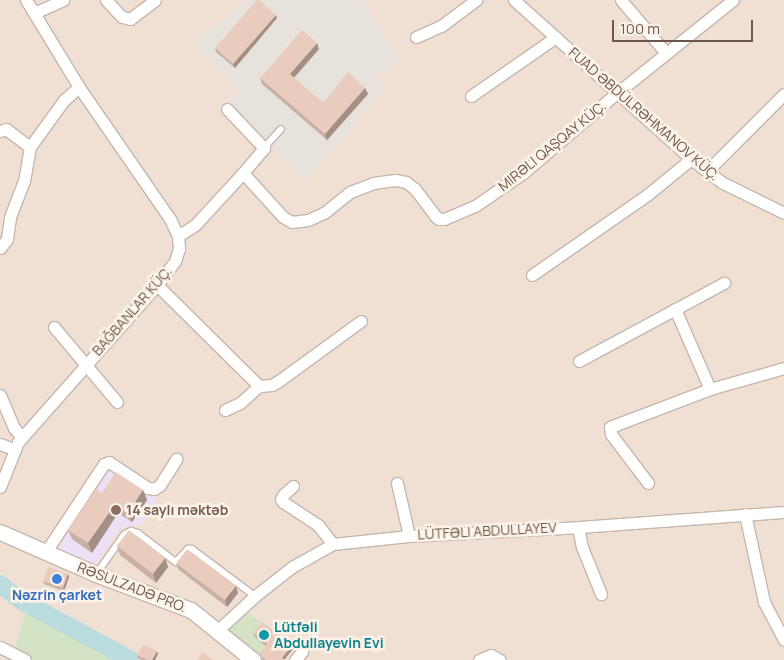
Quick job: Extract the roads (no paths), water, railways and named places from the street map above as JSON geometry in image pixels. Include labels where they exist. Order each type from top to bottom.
[{"type":"street","points":[[26,0],[79,87],[170,219],[178,236],[195,225],[264,148],[227,109]]},
{"type":"street","points":[[34,13],[63,0]]},
{"type":"street","points":[[106,0],[122,17],[130,18],[155,0]]},
{"type":"street","points":[[416,37],[441,26],[476,0]]},
{"type":"street","name":"FUAD ƏBDÜLRƏHMANOV KÜÇ.","points":[[514,0],[691,159],[734,189],[784,212]]},
{"type":"street","points":[[621,0],[666,53]]},
{"type":"street","name":"MIRƏLI QAŞQAY KÜÇ.","points":[[243,173],[283,218],[292,222],[308,220],[324,213],[350,192],[373,183],[395,180],[406,182],[415,189],[435,216],[440,220],[444,219],[475,206],[523,173],[618,92],[732,0]]},
{"type":"street","points":[[472,96],[556,36]]},
{"type":"street","points":[[0,248],[7,239],[10,217],[24,181],[30,147],[64,100],[79,87]]},
{"type":"street","points":[[707,171],[784,94]]},
{"type":"street","points":[[0,131],[6,129],[30,147]]},
{"type":"street","points":[[532,275],[646,195],[691,159]]},
{"type":"street","name":"BAĞBANLAR KÜÇ.","points":[[0,488],[14,449],[22,437],[157,285],[176,261],[179,249],[178,236]]},
{"type":"street","points":[[579,361],[724,284]]},
{"type":"street","points":[[157,285],[259,386]]},
{"type":"street","points":[[675,309],[710,389]]},
{"type":"street","points":[[225,410],[240,403],[259,386],[272,385],[280,380],[361,321]]},
{"type":"street","points":[[54,327],[117,402]]},
{"type":"street","points":[[648,483],[611,434],[610,427],[710,389],[784,368]]},
{"type":"street","points":[[0,395],[14,428],[22,437]]},
{"type":"street","points":[[0,444],[14,449]]},
{"type":"street","points":[[45,553],[104,464],[110,462],[148,488],[154,489],[160,485],[176,459]]},
{"type":"street","points":[[397,483],[409,536]]},
{"type":"street","points":[[293,486],[284,494],[281,499],[283,502],[318,525],[333,544]]},
{"type":"street","name":"LÜTFƏLI ABDULLAYEV","points":[[218,630],[255,596],[292,567],[333,544],[409,536],[578,527],[784,512]]},
{"type":"street","points":[[744,514],[757,580],[778,620],[784,640]]},
{"type":"street","points":[[578,527],[582,548],[601,594]]},
{"type":"street","name":"RƏSULZADƏ PRO.","points":[[1,536],[191,610],[218,630],[252,660]]},
{"type":"street","points":[[0,647],[25,660]]},
{"type":"street","points":[[479,660],[491,655],[500,660]]},
{"type":"lane","points":[[264,148],[281,129]]},
{"type":"lane","points":[[96,574],[124,535],[131,531],[138,533],[176,562],[188,549],[192,549],[255,596]]},
{"type":"waterway","points":[[0,584],[22,601],[131,660]]},
{"type":"place","name":"14 saylı məktəb","points":[[116,510]]},
{"type":"place","name":"Nəzrin çarket","points":[[57,579]]},
{"type":"place","name":"Lütfəli Abdullayevin Evi","points":[[264,635]]}]
